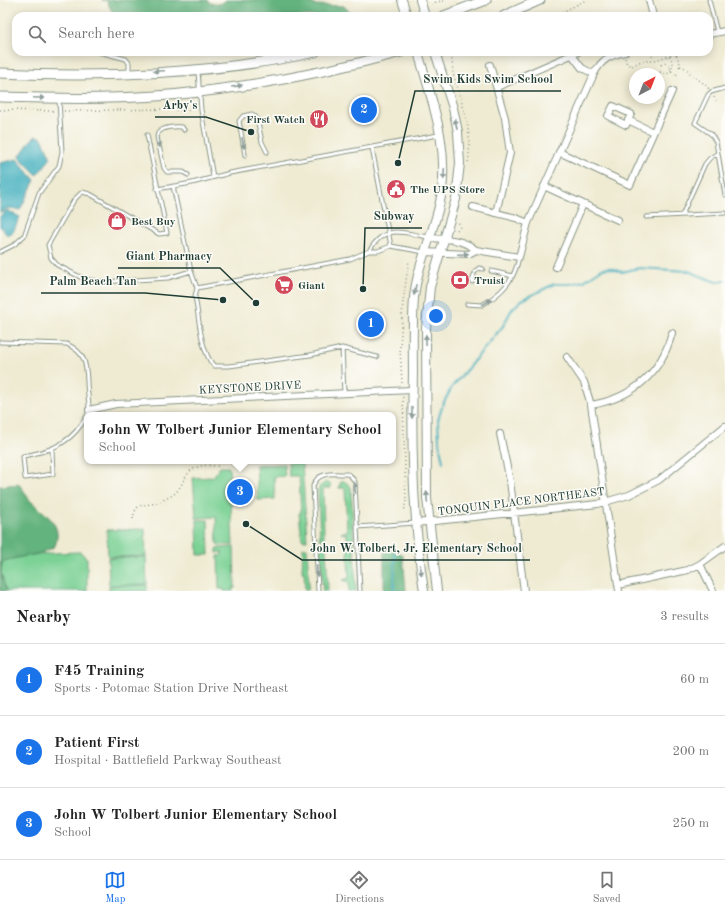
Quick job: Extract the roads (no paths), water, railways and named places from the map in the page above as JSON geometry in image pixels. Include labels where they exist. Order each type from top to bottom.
[{"type":"main road","points":[[454,12],[486,0]]},
{"type":"main road","points":[[513,12],[540,0]]},
{"type":"main road","points":[[0,73],[129,73],[198,69],[292,56]]},
{"type":"main road","points":[[0,97],[59,98],[199,92],[283,79],[344,67],[386,56]]},
{"type":"street","points":[[402,0],[406,12]]},
{"type":"street","points":[[420,0],[424,12]]},
{"type":"street","points":[[648,0],[652,12]]},
{"type":"street","points":[[713,33],[725,30]]},
{"type":"street","points":[[419,56],[436,112],[444,170],[443,188],[430,238],[424,252],[414,296],[412,390],[413,483],[424,591]]},
{"type":"street","points":[[436,56],[453,108],[459,148],[459,178],[456,199],[430,287],[426,328],[426,456],[429,522],[437,591]]},
{"type":"street","points":[[497,87],[568,56]]},
{"type":"street","points":[[576,56],[582,68],[594,74]]},
{"type":"street","points":[[430,238],[469,244],[476,250],[519,257],[528,222],[594,74],[602,62],[608,57],[616,56]]},
{"type":"street","points":[[490,65],[505,118],[510,153],[496,212]]},
{"type":"street","points":[[559,152],[630,185],[672,91]]},
{"type":"street","points":[[628,120],[653,132]]},
{"type":"street","points":[[544,186],[618,220]]},
{"type":"street","points":[[556,267],[583,204]]},
{"type":"street","points":[[473,207],[496,212],[528,222]]},
{"type":"street","points":[[424,252],[469,254],[476,250]]},
{"type":"street","points":[[591,405],[617,398],[640,386],[658,367],[665,355],[672,333]]},
{"type":"street","points":[[567,357],[584,382],[591,405],[618,588],[677,574],[700,564],[725,546]]},
{"type":"street","name":"KEYSTONE DRIVE","points":[[89,410],[116,404],[412,390]]},
{"type":"street","name":"TONQUIN PLACE NORTHEAST","points":[[416,522],[514,514],[605,502],[629,496],[659,480],[725,426]]},
{"type":"street","points":[[500,434],[510,481],[524,591]]},
{"type":"street","points":[[700,564],[713,591]]},
{"type":"lane","points":[[709,0],[712,12]]},
{"type":"lane","points":[[713,16],[717,32]]},
{"type":"lane","points":[[114,56],[126,59],[129,73]]},
{"type":"lane","points":[[198,69],[199,92],[213,177]]},
{"type":"lane","points":[[725,88],[711,92],[708,95],[695,123],[711,134],[716,142],[725,195]]},
{"type":"lane","points":[[0,252],[14,245],[24,236],[39,194],[59,166],[62,152],[59,98]]},
{"type":"lane","points":[[245,155],[239,121],[243,116],[252,114],[257,118],[262,142],[267,152]]},
{"type":"lane","points":[[184,130],[182,127],[177,126],[163,129],[158,133],[157,137],[164,168],[167,172],[183,172],[188,175]]},
{"type":"lane","points":[[158,189],[213,177],[440,135]]},
{"type":"lane","points":[[147,136],[167,233],[159,234],[86,192],[82,192],[74,200],[48,245],[51,258],[57,265],[84,279],[103,282],[168,278],[191,271]]},
{"type":"lane","points":[[372,148],[387,234],[391,246]]},
{"type":"lane","points":[[682,215],[705,164],[710,158],[718,153]]},
{"type":"lane","points":[[173,186],[196,288],[195,296],[204,348],[208,360],[214,366],[229,366],[310,355],[342,348],[378,357]]},
{"type":"lane","points":[[646,217],[725,213]]},
{"type":"lane","points":[[370,251],[375,242],[387,234],[396,231],[430,238]]},
{"type":"lane","points":[[196,288],[350,259],[370,251],[378,251],[391,246],[424,252]]},
{"type":"lane","points":[[467,304],[482,305],[503,289],[517,268],[519,257]]},
{"type":"lane","points":[[472,282],[474,274],[479,268],[483,269]]},
{"type":"lane","points":[[491,271],[513,276]]},
{"type":"lane","points":[[0,342],[67,344],[76,348],[86,362],[89,410]]},
{"type":"lane","points":[[342,348],[344,393]]},
{"type":"lane","points":[[52,449],[53,474],[25,478],[23,456],[52,449],[75,434],[84,419]]},
{"type":"lane","points":[[318,591],[313,486],[315,479],[320,475],[347,474],[354,479],[360,591]]},
{"type":"lane","points":[[357,527],[416,522]]},
{"type":"water","points":[[36,136],[42,138],[51,158],[37,175],[19,157],[31,140]]},
{"type":"water","points":[[17,159],[35,180],[20,210],[8,208],[0,213],[0,163]]},
{"type":"water","points":[[7,210],[20,217],[13,232],[7,235],[0,226],[0,216]]},
{"type":"waterway","points":[[443,462],[439,442],[438,420],[443,404],[452,387],[503,326],[512,309],[522,300],[554,284],[570,284],[584,281],[602,269],[609,268],[622,272],[639,268],[688,271],[716,282],[725,281]]},
{"type":"waterway","points":[[394,591],[395,553]]},
{"type":"place","name":"Patient First","points":[[364,110]]},
{"type":"place","name":"First Watch","points":[[319,119]]},
{"type":"place","name":"Arby's","points":[[251,132]]},
{"type":"place","name":"Swim Kids Swim School","points":[[398,163]]},
{"type":"place","name":"The UPS Store","points":[[396,189]]},
{"type":"place","name":"Best Buy","points":[[117,221]]},
{"type":"place","name":"Truist","points":[[460,280]]},
{"type":"place","name":"Giant","points":[[284,285]]},
{"type":"place","name":"Subway","points":[[363,289]]},
{"type":"place","name":"Palm Beach Tan","points":[[223,300]]},
{"type":"place","name":"Giant Pharmacy","points":[[256,303]]},
{"type":"place","name":"F45 Training","points":[[371,324]]},
{"type":"place","name":"John W Tolbert Junior Elementary School","points":[[240,492]]},
{"type":"place","name":"John W. Tolbert, Jr. Elementary School","points":[[246,524]]}]
